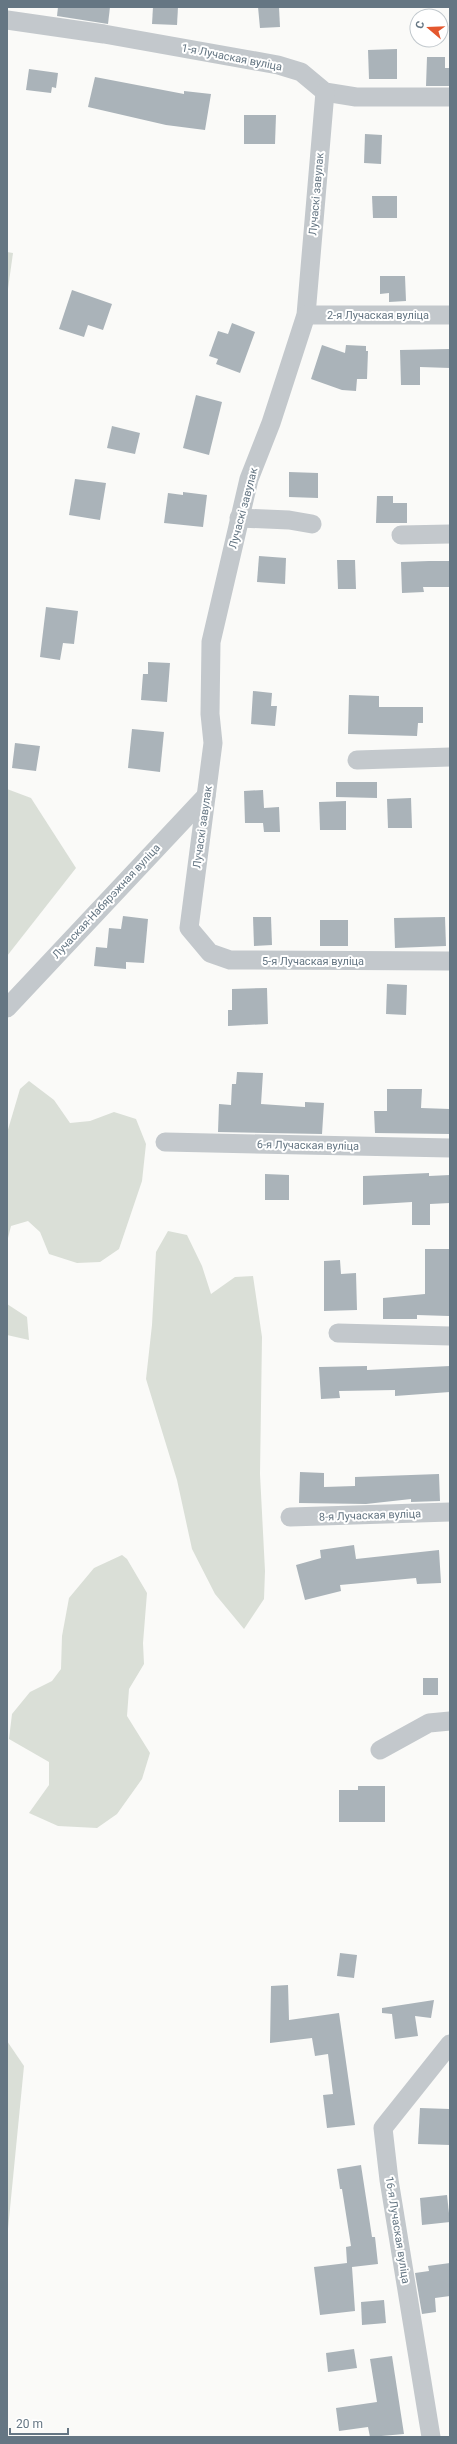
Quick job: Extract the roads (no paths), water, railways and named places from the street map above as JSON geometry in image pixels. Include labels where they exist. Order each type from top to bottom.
[{"type":"street","name":"1-я Лучаская вуліца","points":[[7,20],[104,34],[278,64],[301,72],[325,92]]},
{"type":"street","points":[[325,92],[356,97],[450,97]]},
{"type":"street","name":"Лучаскі завулак","points":[[189,928],[213,743],[210,714],[210,642],[249,479],[272,422],[306,315],[325,92]]},
{"type":"street","name":"2-я Лучаская вуліца","points":[[306,315],[450,315]]},
{"type":"street","points":[[239,518],[289,520],[312,524]]},
{"type":"street","points":[[401,536],[450,534]]},
{"type":"street","points":[[357,760],[450,757]]},
{"type":"street","name":"Лучаская-Набярэжная вуліца","points":[[7,1008],[206,796]]},
{"type":"street","name":"5-я Лучаская вуліца","points":[[189,928],[210,953],[230,960],[450,961]]},
{"type":"street","name":"6-я Лучаская вуліца","points":[[165,1142],[450,1148]]},
{"type":"street","points":[[338,1333],[450,1336]]},
{"type":"street","name":"8-я Лучаская вуліца","points":[[290,1517],[450,1512]]},
{"type":"street","points":[[380,1750],[429,1723],[450,1721]]},
{"type":"street","name":"16-я Лучаская вуліца","points":[[431,2437],[389,2180],[383,2128],[450,2044]]}]
